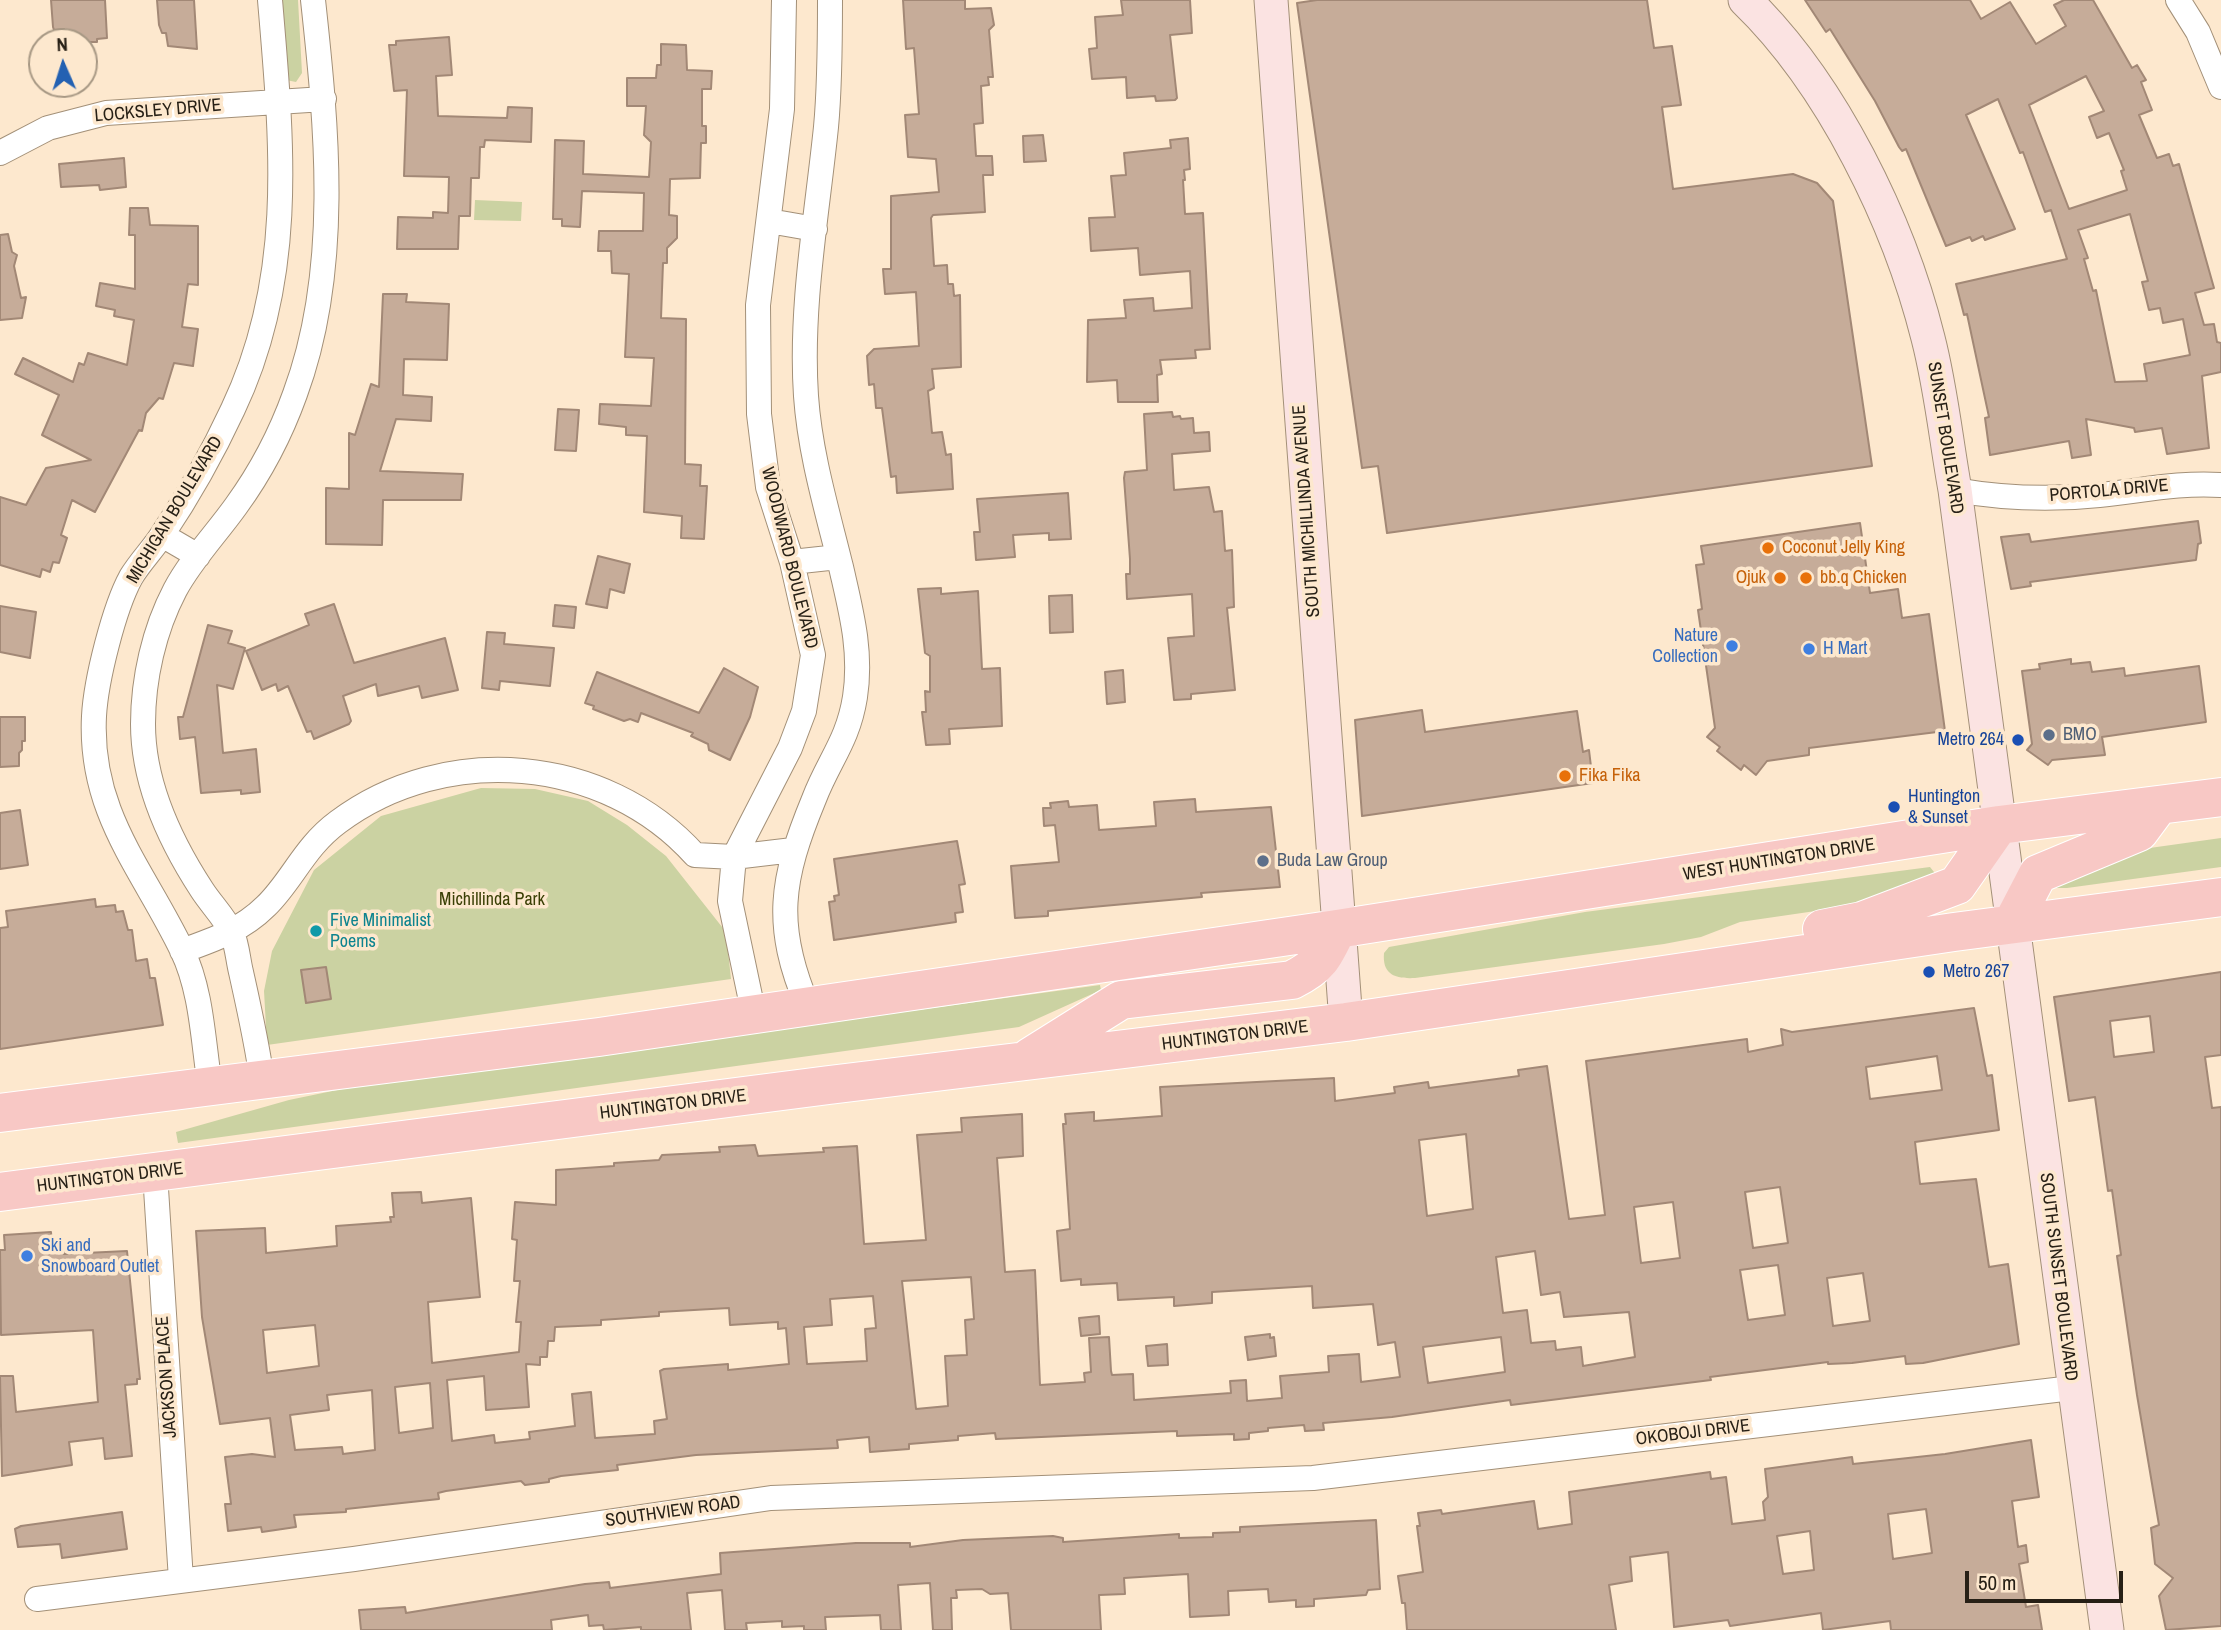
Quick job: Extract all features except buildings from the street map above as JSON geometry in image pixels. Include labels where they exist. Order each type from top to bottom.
[{"type":"main road","name":"SOUTH MICHILLINDA AVENUE","points":[[1270,0],[1346,1022]]},
{"type":"main road","name":"SUNSET BOULEVARD","points":[[1745,0],[1793,54],[1830,111],[1866,174],[1913,284],[1928,338],[1955,491],[2012,924]]},
{"type":"main road","name":"WEST HUNTINGTON DRIVE","points":[[1337,929],[1999,825],[2221,797]]},
{"type":"main road","points":[[2012,924],[2038,874],[2139,832],[2159,805]]},
{"type":"main road","points":[[1754,962],[1811,932],[1862,921],[1957,885],[1999,825]]},
{"type":"main road","points":[[1346,1022],[2012,924],[2221,897]]},
{"type":"main road","name":"SOUTH SUNSET BOULEVARD","points":[[2012,924],[2072,1388],[2107,1630]]},
{"type":"main road","points":[[0,1113],[754,1015],[1337,929]]},
{"type":"main road","points":[[1024,1061],[1121,1000],[1292,980],[1313,970],[1324,957],[1337,929]]},
{"type":"main road","name":"HUNTINGTON DRIVE","points":[[0,1192],[1346,1022]]},
{"type":"street","name":"MICHIGAN BOULEVARD","points":[[211,1086],[198,1007],[182,951],[113,827],[100,789],[94,716],[106,650],[131,577],[162,535],[205,464],[234,408],[262,341],[275,276],[280,220],[279,101],[270,0]]},
{"type":"street","points":[[261,1080],[256,1041],[232,933],[201,889],[168,829],[147,774],[143,724],[155,637],[175,590],[238,503],[270,450],[295,395],[311,341],[320,284],[325,223],[324,99],[313,0]]},
{"type":"street","name":"WOODWARD BOULEVARD","points":[[754,1015],[730,901],[734,857],[790,748],[804,711],[813,655],[792,562],[768,487],[760,414],[758,305],[782,109],[785,0]]},
{"type":"street","points":[[808,1007],[792,969],[787,939],[785,895],[793,850],[814,798],[840,751],[852,714],[859,674],[857,633],[820,487],[806,396],[805,346],[827,122],[830,0]]},
{"type":"street","points":[[2178,0],[2209,29],[2221,87]]},
{"type":"street","name":"LOCKSLEY DRIVE","points":[[0,153],[48,128],[106,113],[324,99]]},
{"type":"street","points":[[769,221],[815,229]]},
{"type":"street","name":"PORTOLA DRIVE","points":[[1955,491],[1989,496],[2097,496],[2193,483],[2221,485]]},
{"type":"street","points":[[162,535],[198,556]]},
{"type":"street","points":[[792,562],[838,557]]},
{"type":"street","points":[[182,951],[232,933],[267,906],[302,855],[338,822],[379,799],[425,780],[481,769],[539,771],[593,785],[638,810],[684,843],[695,855],[734,857],[793,850]]},
{"type":"street","name":"JACKSON PLACE","points":[[155,1173],[181,1580]]},
{"type":"street","name":"OKOBOJI DRIVE","points":[[1313,1478],[2072,1388]]},
{"type":"street","name":"SOUTHVIEW ROAD","points":[[37,1600],[354,1559],[771,1498],[1313,1478]]},
{"type":"green space","points":[[276,0],[298,0],[302,73],[296,82],[286,80]]},
{"type":"green space","points":[[475,200],[522,202],[521,221],[474,220]]},
{"type":"green space","name":"Michillinda Park","points":[[481,788],[535,789],[588,801],[627,825],[666,856],[726,932],[731,979],[267,1045],[264,991],[272,951],[314,870],[381,816]]},
{"type":"green space","points":[[2221,838],[2221,867],[2067,888],[2056,888],[2052,883],[2107,854]]},
{"type":"green space","points":[[1930,867],[1938,877],[1898,899],[1740,922],[1701,937],[1664,944],[1415,978],[1396,976],[1385,966],[1384,953],[1389,947],[1585,912]]},
{"type":"green space","points":[[1100,985],[1101,990],[1019,1027],[178,1143],[176,1132],[289,1100],[342,1089]]},
{"type":"place","name":"Coconut Jelly King","points":[[1768,548]]},
{"type":"place","name":"Ojuk","points":[[1780,578]]},
{"type":"place","name":"bb.q Chicken","points":[[1806,578]]},
{"type":"place","name":"Nature Collection","points":[[1732,646]]},
{"type":"place","name":"H Mart","points":[[1809,649]]},
{"type":"place","name":"BMO","points":[[2049,735]]},
{"type":"place","name":"Metro 264","points":[[2018,740]]},
{"type":"place","name":"Fika Fika","points":[[1565,776]]},
{"type":"place","name":"Huntington & Sunset","points":[[1894,807]]},
{"type":"place","name":"Buda Law Group","points":[[1263,861]]},
{"type":"place","name":"Five Minimalist Poems","points":[[316,931]]},
{"type":"place","name":"Metro 267","points":[[1929,972]]},
{"type":"place","name":"Ski and Snowboard Outlet","points":[[27,1256]]}]
